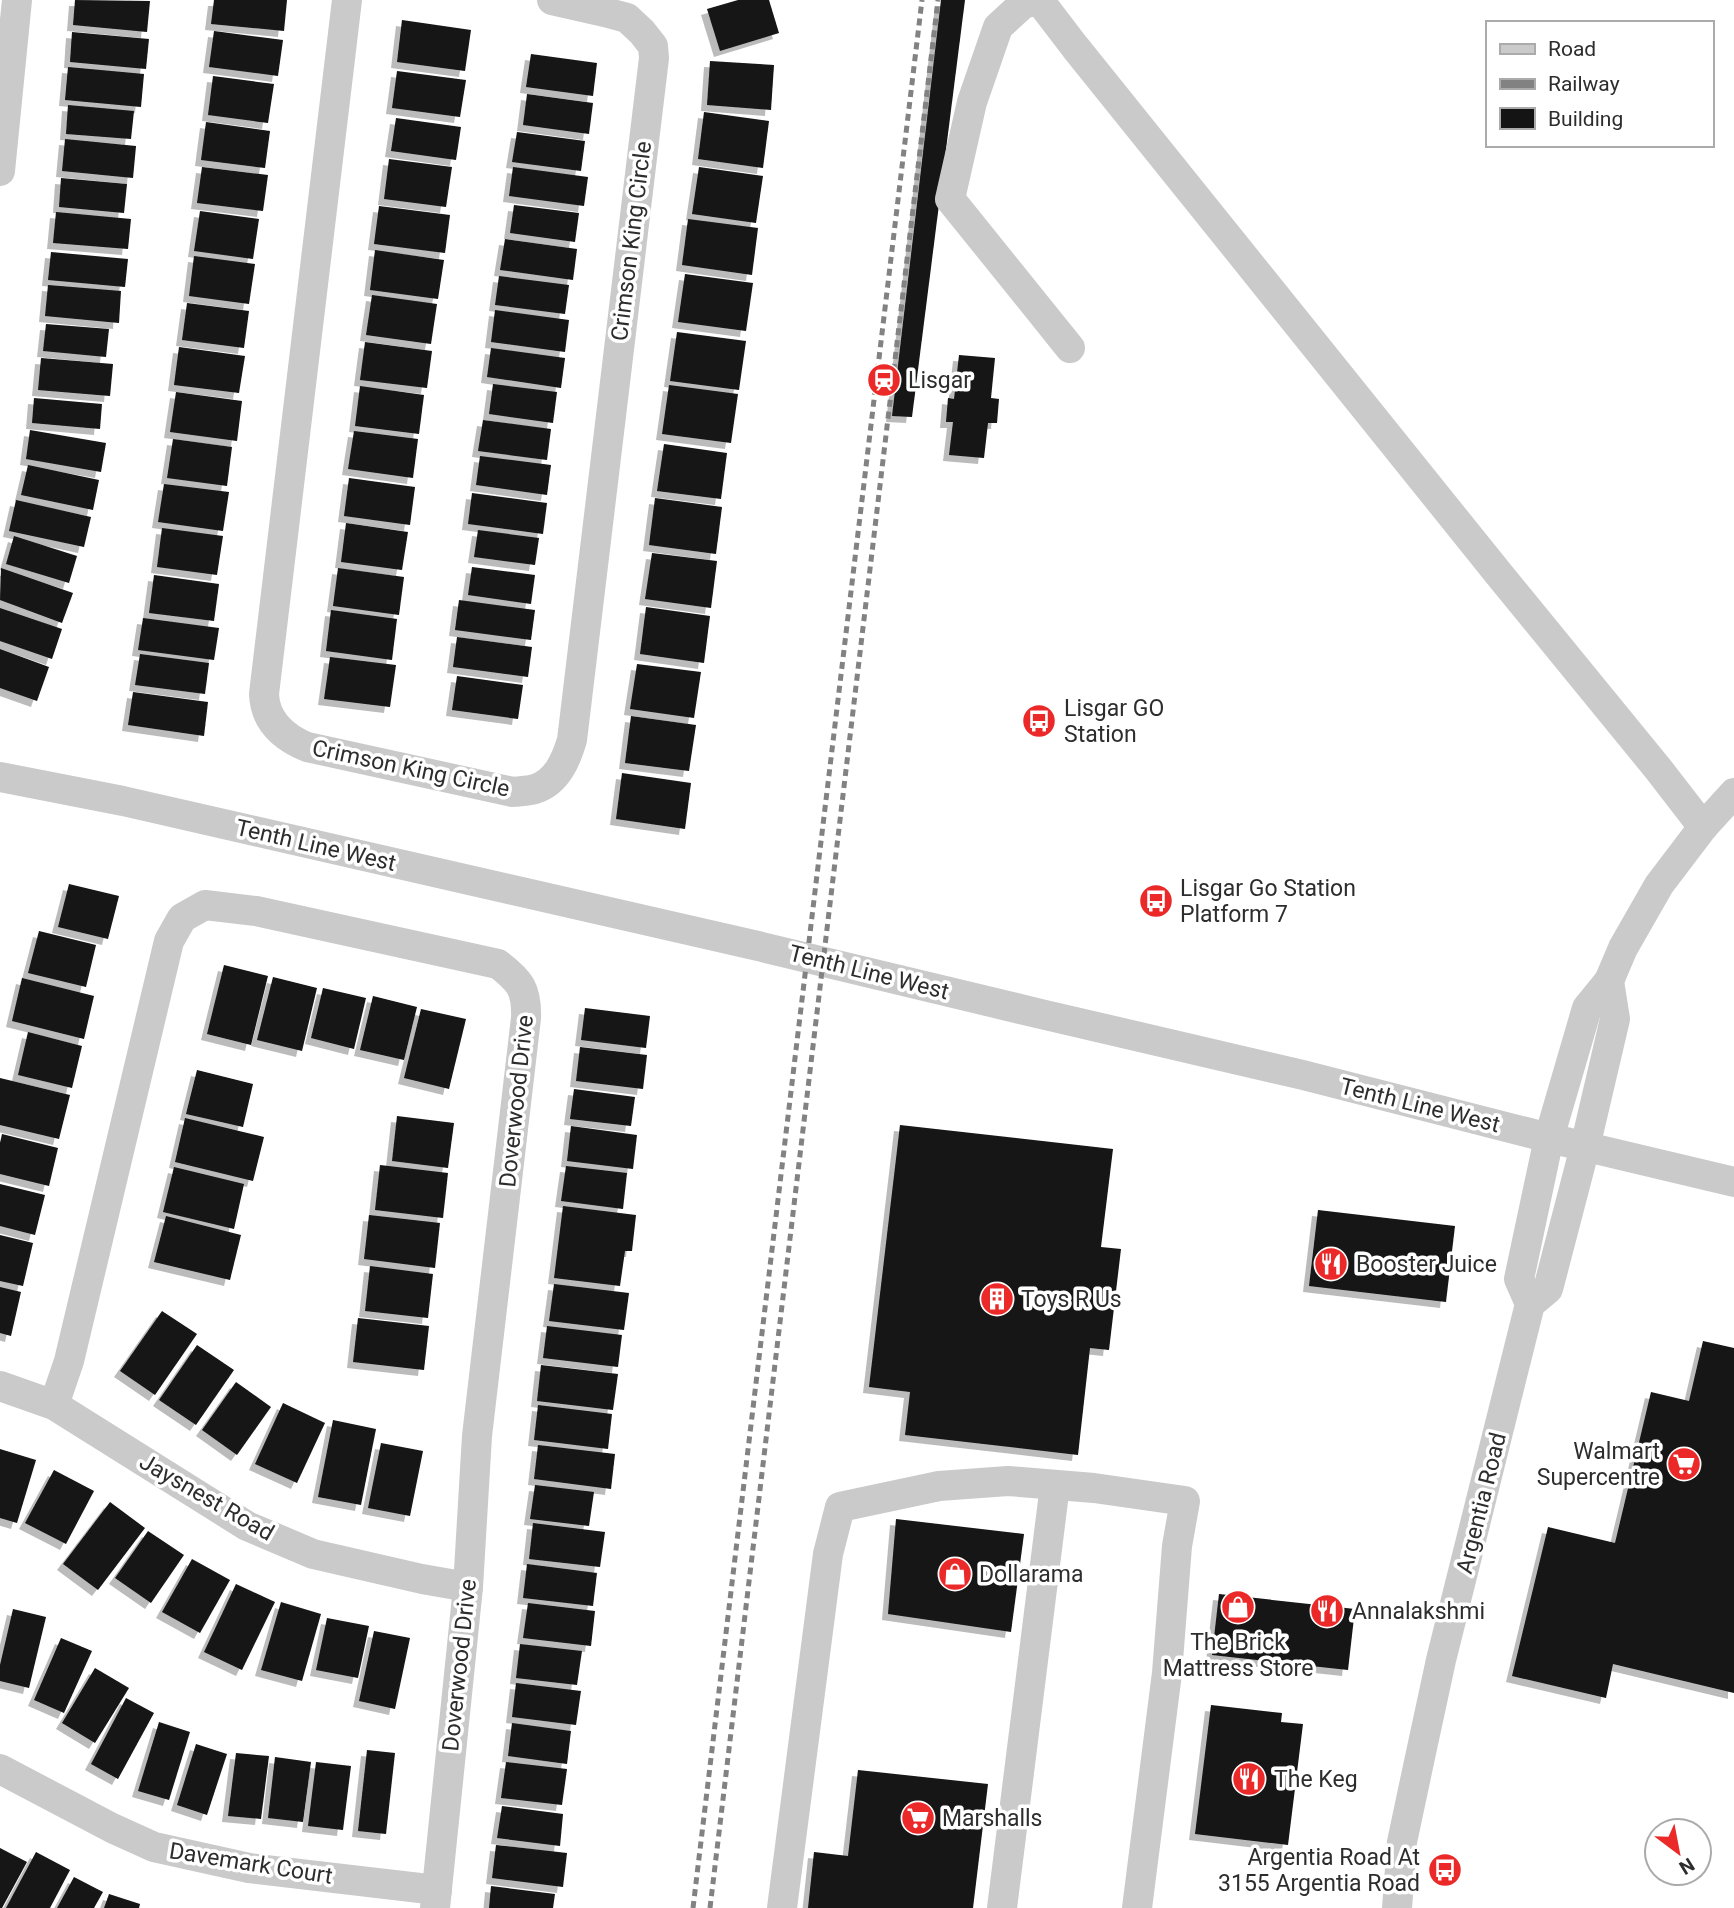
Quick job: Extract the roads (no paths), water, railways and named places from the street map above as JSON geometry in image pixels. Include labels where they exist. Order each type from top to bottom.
[{"type":"street","points":[[0,170],[6,44],[17,0]]},
{"type":"street","name":"Crimson King Circle","points":[[347,0],[264,694],[265,707],[272,722],[282,733],[307,747],[513,793],[537,789],[554,777],[567,758],[572,740],[654,58],[653,46],[626,18],[552,0]]},
{"type":"street","points":[[1070,348],[950,199],[972,102],[999,27],[1023,4],[1039,0],[1703,827]]},
{"type":"street","name":"Tenth Line West","points":[[0,777],[123,801],[823,961],[1304,1075],[1734,1182]]},
{"type":"street","points":[[1530,1304],[1519,1279],[1549,1138],[1587,1008],[1609,981],[1623,948],[1653,895],[1680,855],[1734,793]]},
{"type":"street","name":"Doverwood Drive","points":[[54,1405],[69,1361],[169,941],[182,918],[205,905],[256,911],[498,964],[518,980],[527,1001],[477,1436],[468,1587],[436,1899]]},
{"type":"street","name":"Argentia Road","points":[[1397,1908],[1402,1842],[1441,1660],[1530,1304],[1548,1289],[1615,1018],[1609,981]]},
{"type":"street","name":"Jaysnest Road","points":[[0,1386],[54,1405],[247,1526],[313,1554],[468,1587]]},
{"type":"street","points":[[782,1908],[828,1554],[840,1507],[939,1486],[1008,1481],[1185,1500],[1177,1546],[1167,1673],[1137,1908]]},
{"type":"street","points":[[1002,1908],[1055,1485]]},
{"type":"street","name":"Davemark Court","points":[[0,1769],[154,1847],[249,1868],[436,1899]]},
{"type":"railway","points":[[693,1908],[922,0]]},
{"type":"railway","points":[[710,1908],[938,0]]},
{"type":"place","name":"Lisgar","points":[[884,380]]},
{"type":"place","name":"Lisgar GO Station","points":[[1039,721]]},
{"type":"place","name":"Lisgar Go Station Platform 7","points":[[1156,901]]},
{"type":"place","name":"Booster Juice","points":[[1331,1264]]},
{"type":"place","name":"Toys R Us","points":[[997,1299]]},
{"type":"place","name":"Walmart Supercentre","points":[[1684,1464]]},
{"type":"place","name":"Dollarama","points":[[955,1574]]},
{"type":"place","name":"The Brick Mattress Store","points":[[1238,1607]]},
{"type":"place","name":"Annalakshmi","points":[[1327,1611]]},
{"type":"place","name":"The Keg","points":[[1249,1779]]},
{"type":"place","name":"Marshalls","points":[[918,1818]]},
{"type":"place","name":"Argentia Road At 3155 Argentia Road","points":[[1445,1870]]}]
